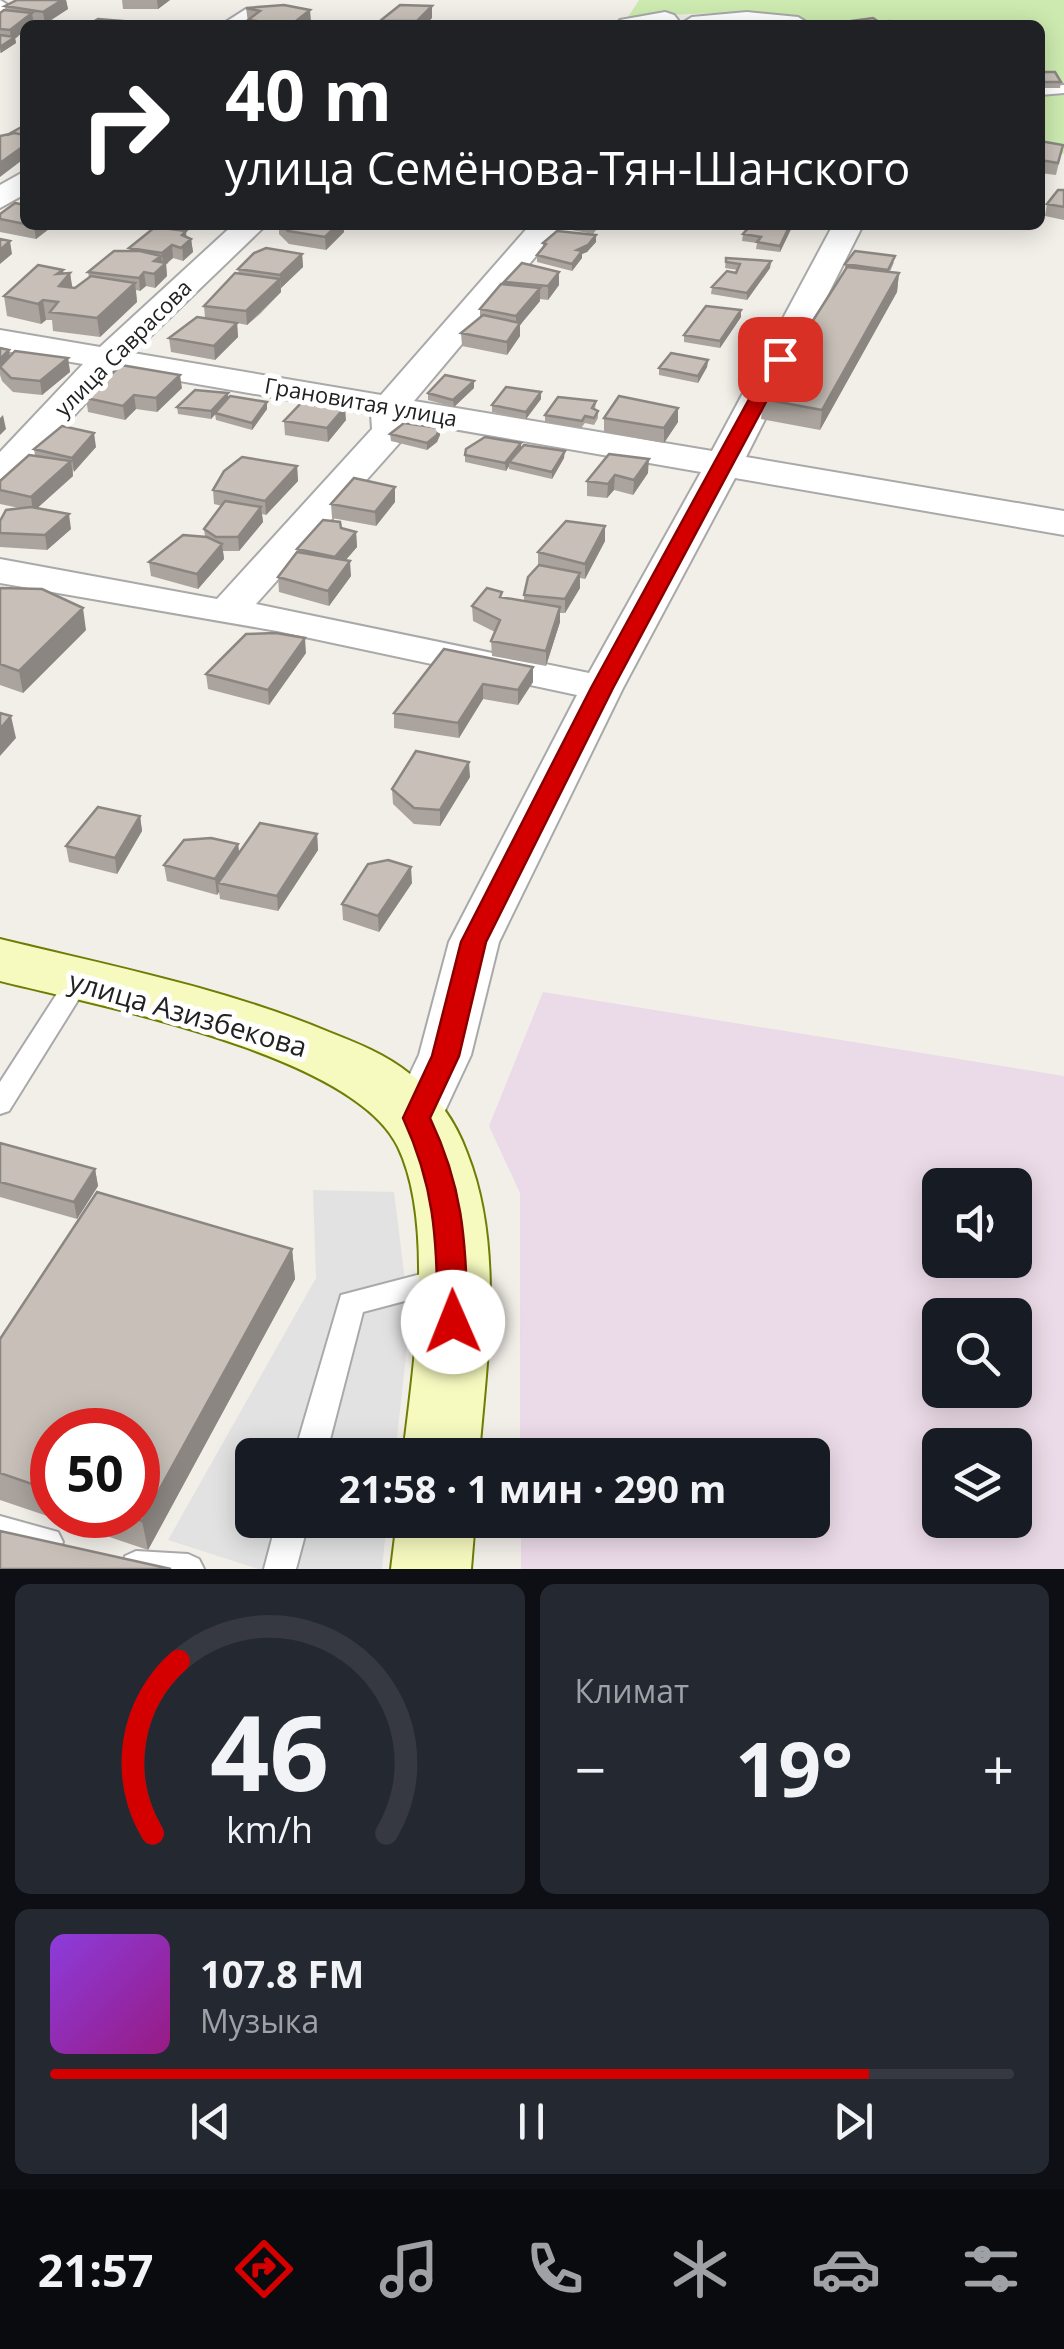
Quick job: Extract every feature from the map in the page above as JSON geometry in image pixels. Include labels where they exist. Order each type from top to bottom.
[{"type":"main road","name":"улица Азизбекова","points":[[0,960],[250,1027],[333,1056],[384,1085],[416,1118]]},
{"type":"main road","points":[[416,1118],[437,1162],[450,1228],[453,1322],[443,1438]]},
{"type":"main road","points":[[431,1569],[434,1538]]},
{"type":"street","points":[[0,199],[20,184]]},
{"type":"street","name":"улица Саврасова","points":[[0,474],[108,358],[245,230]]},
{"type":"street","points":[[226,613],[390,431],[389,408],[544,230]]},
{"type":"street","points":[[416,1118],[446,1056],[474,942],[602,688],[845,230]]},
{"type":"street","name":"Грановитая улица","points":[[0,340],[1064,524]]},
{"type":"street","points":[[0,571],[277,619],[602,688]]},
{"type":"lane","points":[[0,1104],[78,981]]},
{"type":"lane","points":[[314,1438],[350,1303],[452,1278]]},
{"type":"lane","points":[[0,1530],[137,1566],[188,1569]]},
{"type":"lane","points":[[280,1569],[288,1538]]},
{"type":"shaded area","points":[[543,992],[1064,1076],[1064,1569],[521,1569],[521,1538],[830,1538],[830,1438],[520,1438],[520,1193],[489,1126]]},
{"type":"shaded area","points":[[313,1190],[394,1192],[410,1320],[397,1438],[235,1438],[235,1538],[385,1538],[382,1569],[258,1569],[168,1540],[316,1278]]},
{"type":"green space","points":[[639,0],[1064,0],[1064,154],[1045,154],[1045,20],[801,20],[751,13],[628,17]]},
{"type":"building","points":[[17,0],[62,0],[43,12],[5,6]]},
{"type":"building","points":[[284,5],[310,10],[297,20],[248,20],[260,11],[246,8]]},
{"type":"building","points":[[400,5],[432,6],[418,20],[381,20]]},
{"type":"building","points":[[0,13],[32,13],[10,30],[0,29]]},
{"type":"building","points":[[0,35],[15,37],[0,47]]},
{"type":"building","points":[[1045,72],[1055,72],[1061,82],[1045,82]]},
{"type":"building","points":[[20,134],[20,149],[0,163],[0,136]]},
{"type":"building","points":[[1045,142],[1063,145],[1058,163],[1045,161]]},
{"type":"building","points":[[1058,190],[1064,190],[1064,207],[1047,204]]},
{"type":"building","points":[[15,203],[20,204],[20,223],[0,219],[0,214]]},
{"type":"building","points":[[151,230],[186,231],[182,235],[191,239],[181,248],[172,245],[162,253],[129,248]]},
{"type":"building","points":[[287,230],[332,230],[325,237]]},
{"type":"building","points":[[747,230],[788,230],[780,246],[757,242],[761,237],[743,234]]},
{"type":"building","points":[[557,231],[596,235],[577,250],[582,251],[572,264],[537,255],[546,244],[543,243]]},
{"type":"building","points":[[266,248],[302,254],[280,275],[238,269],[254,253]]},
{"type":"building","points":[[114,251],[140,251],[161,256],[154,261],[166,263],[154,274],[144,272],[139,278],[88,272]]},
{"type":"building","points":[[855,251],[895,256],[888,270],[845,264]]},
{"type":"building","points":[[726,258],[771,261],[747,293],[712,287],[727,271],[736,273],[740,264],[726,262]]},
{"type":"building","points":[[522,263],[559,272],[548,286],[504,282]]},
{"type":"building","points":[[38,265],[63,270],[57,274],[70,273],[59,286],[75,288],[91,276],[135,283],[97,318],[50,312],[58,302],[43,300],[38,304],[4,296]]},
{"type":"building","points":[[847,267],[899,273],[822,410],[763,399]]},
{"type":"building","points":[[235,273],[280,279],[246,311],[204,306]]},
{"type":"building","points":[[501,284],[540,288],[516,316],[480,309]]},
{"type":"building","points":[[706,306],[741,310],[720,341],[684,335]]},
{"type":"building","points":[[483,315],[520,323],[507,342],[461,333]]},
{"type":"building","points":[[197,317],[237,323],[214,346],[169,338]]},
{"type":"building","points":[[15,351],[68,358],[40,381],[11,378],[0,367]]},
{"type":"building","points":[[671,353],[708,360],[698,376],[659,368]]},
{"type":"building","points":[[121,365],[180,375],[156,398],[134,395],[123,406],[86,398]]},
{"type":"building","points":[[445,375],[474,381],[453,400],[428,393]]},
{"type":"building","points":[[506,387],[541,392],[526,412],[492,405]]},
{"type":"building","points":[[195,390],[228,393],[211,411],[177,407]]},
{"type":"building","points":[[230,396],[267,402],[252,423],[215,413]]},
{"type":"building","points":[[619,396],[678,408],[664,428],[604,418]]},
{"type":"building","points":[[558,397],[596,401],[592,408],[598,411],[594,418],[585,416],[582,421],[545,415]]},
{"type":"building","points":[[303,401],[345,407],[327,428],[284,421]]},
{"type":"building","points":[[404,423],[439,428],[427,443],[390,434]]},
{"type":"building","points":[[62,426],[94,433],[72,458],[34,449]]},
{"type":"building","points":[[485,437],[521,443],[505,463],[465,455],[466,449]]},
{"type":"building","points":[[524,445],[565,451],[552,472],[509,462]]},
{"type":"building","points":[[609,454],[649,459],[634,480],[615,475],[608,484],[587,481]]},
{"type":"building","points":[[29,455],[71,461],[31,497],[0,490],[0,481]]},
{"type":"building","points":[[242,457],[297,466],[265,501],[213,490],[224,471]]},
{"type":"building","points":[[354,478],[395,487],[375,512],[331,504]]},
{"type":"building","points":[[225,501],[261,507],[238,537],[216,537],[204,529]]},
{"type":"building","points":[[31,507],[69,514],[45,535],[0,533],[0,521],[6,510]]},
{"type":"building","points":[[323,520],[340,522],[341,528],[356,532],[335,557],[297,549]]},
{"type":"building","points":[[566,521],[605,526],[585,564],[538,552]]},
{"type":"building","points":[[183,535],[207,537],[222,544],[197,574],[149,562]]},
{"type":"building","points":[[297,552],[350,561],[328,591],[278,577]]},
{"type":"building","points":[[539,565],[580,573],[565,599],[524,595],[528,577]]},
{"type":"building","points":[[0,588],[42,589],[83,608],[19,671],[0,664]]},
{"type":"building","points":[[487,588],[502,592],[500,597],[560,607],[546,651],[491,641],[500,620],[472,606]]},
{"type":"building","points":[[276,633],[305,638],[268,690],[206,674],[246,634]]},
{"type":"building","points":[[444,649],[533,667],[518,690],[483,684],[458,723],[394,713]]},
{"type":"building","points":[[0,713],[11,716],[0,729]]},
{"type":"building","points":[[416,751],[469,762],[440,810],[414,808],[392,789]]},
{"type":"building","points":[[98,807],[140,816],[115,858],[66,846]]},
{"type":"building","points":[[260,823],[317,834],[277,896],[218,883]]},
{"type":"building","points":[[211,838],[238,844],[215,879],[164,865],[184,840]]},
{"type":"building","points":[[388,860],[411,867],[378,916],[342,904],[368,864]]},
{"type":"building","points":[[0,1143],[95,1169],[74,1202],[0,1182]]},
{"type":"building","points":[[97,1192],[292,1249],[160,1488],[160,1408],[30,1408],[30,1483],[0,1473],[0,1339]]},
{"type":"building","points":[[0,1531],[171,1569],[0,1569]]},
{"type":"route","points":[[453,1322],[450,1228],[437,1162],[416,1118],[446,1056],[474,942],[602,688],[780,359]]}]
